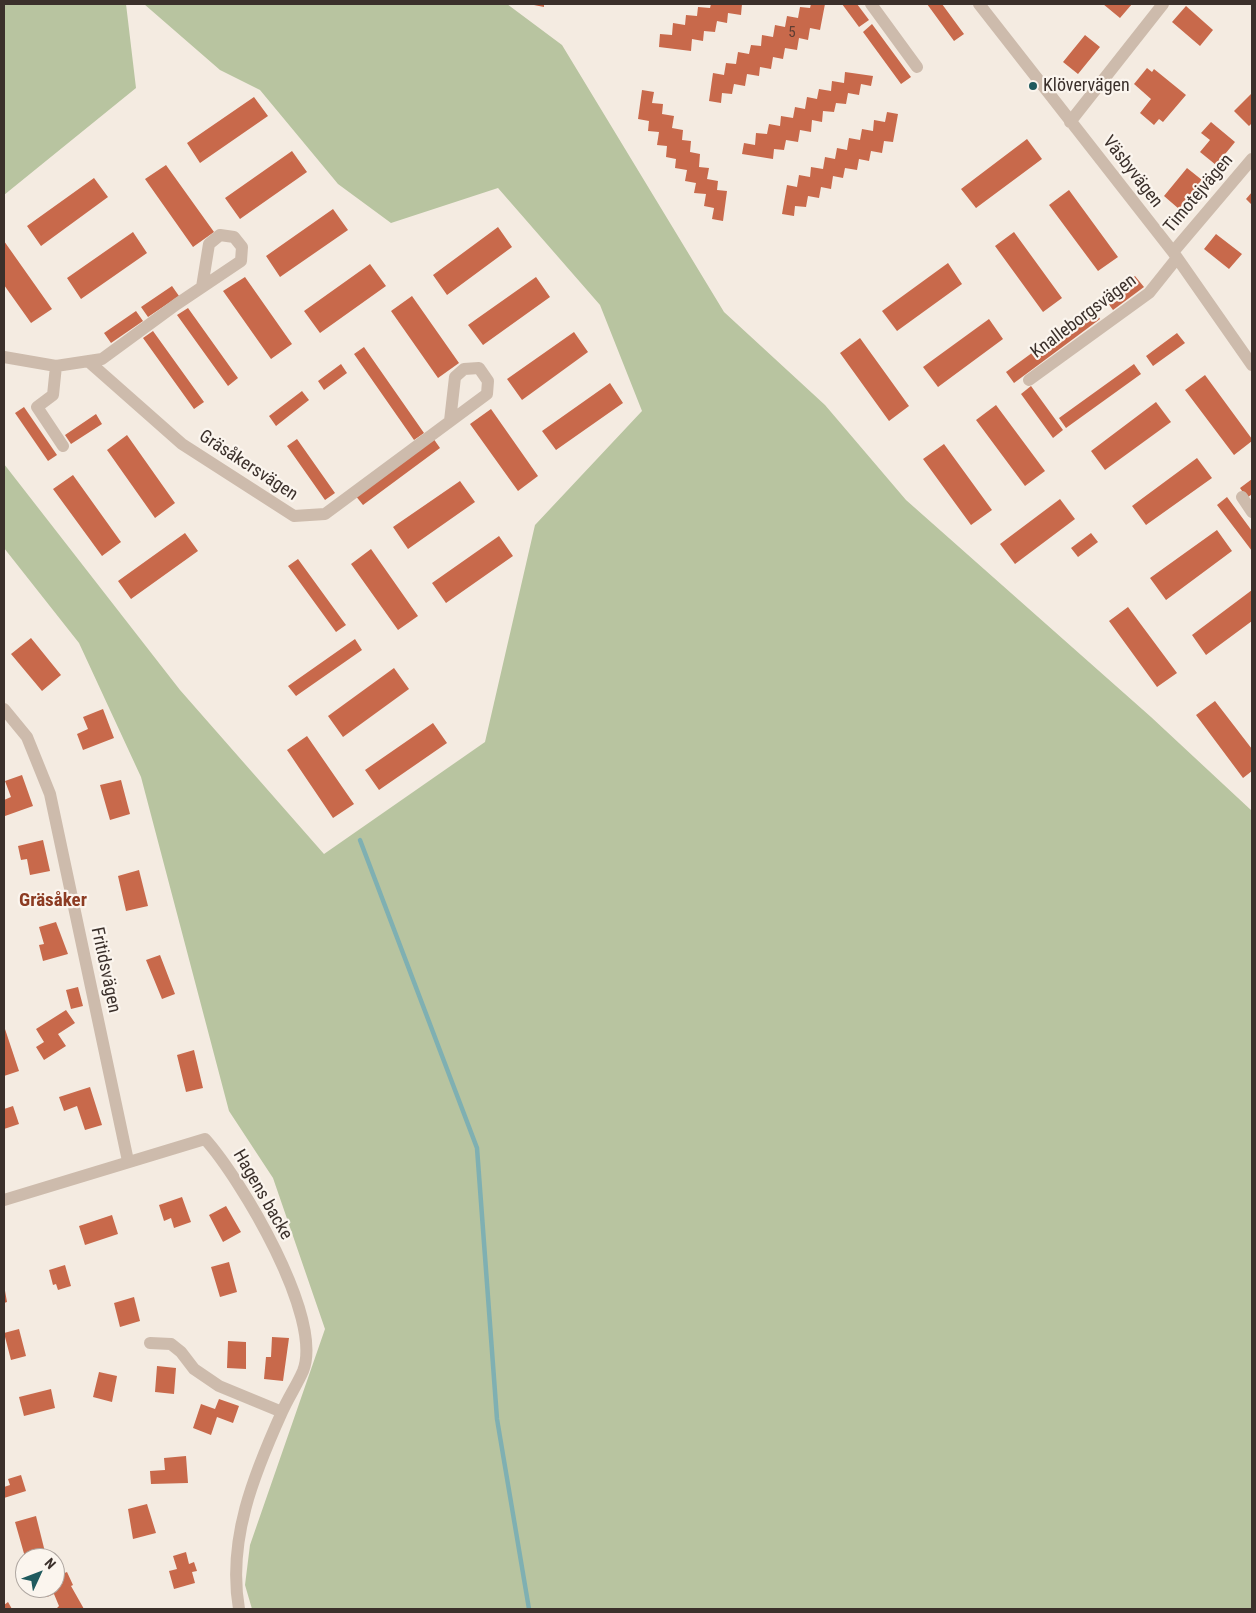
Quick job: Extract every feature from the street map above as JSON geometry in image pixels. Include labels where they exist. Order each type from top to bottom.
[{"type":"street","points":[[871,4],[917,67]]},
{"type":"street","name":"Väsbyvägen","points":[[978,4],[1175,255],[1252,365]]},
{"type":"street","points":[[1070,122],[1163,4]]},
{"type":"street","name":"Timotejvägen","points":[[1175,255],[1252,159]]},
{"type":"street","name":"Knalleborgsvägen","points":[[1030,380],[1148,293],[1175,255]]},
{"type":"street","points":[[4,357],[56,366],[102,359],[202,288]]},
{"type":"street","name":"Gräsåkersvägen","points":[[88,361],[182,444],[294,516],[325,514],[450,421]]},
{"type":"street","points":[[56,366],[53,395],[37,407],[63,446]]},
{"type":"street","points":[[1242,497],[1252,512]]},
{"type":"street","name":"Fritidsvägen","points":[[4,708],[27,737],[50,794],[128,1161]]},
{"type":"street","name":"Hagens backe","points":[[4,1200],[205,1139],[220,1156],[242,1189],[280,1262],[301,1313],[306,1345],[303,1371],[282,1412],[243,1511],[234,1584],[239,1609]]},
{"type":"street","points":[[150,1343],[171,1344],[181,1352],[194,1369],[219,1386],[282,1412]]},
{"type":"green space","points":[[4,4],[126,4],[136,88],[4,195]]},
{"type":"green space","points":[[144,4],[507,4],[562,45],[724,312],[825,405],[906,500],[1151,717],[1252,811],[1252,1609],[252,1609],[245,1585],[250,1545],[325,1329],[273,1178],[229,1111],[141,777],[79,643],[4,548],[4,464],[180,690],[324,854],[485,742],[535,525],[642,411],[600,305],[498,188],[391,223],[338,184],[260,90],[220,70]]},
{"type":"building","points":[[529,4],[544,4],[544,7]]},
{"type":"building","points":[[711,4],[742,4],[741,15],[728,13],[727,23],[717,21],[715,32],[704,31],[703,41],[692,39],[691,51],[659,47],[660,34],[672,35],[673,23],[685,25],[686,15],[697,16],[698,7],[710,8]]},
{"type":"building","points":[[811,4],[825,4],[820,30],[810,28],[808,40],[799,38],[797,50],[785,48],[783,59],[773,57],[771,69],[760,67],[759,76],[747,74],[745,86],[734,84],[732,94],[722,93],[721,103],[709,101],[713,73],[724,75],[726,63],[736,64],[738,52],[749,54],[751,45],[761,46],[762,35],[773,37],[775,25],[785,27],[787,16],[798,18],[800,7],[810,8]]},
{"type":"building","points":[[842,4],[857,4],[869,20],[859,27]]},
{"type":"building","points":[[927,4],[942,4],[964,34],[954,41]]},
{"type":"building","points":[[1103,4],[1132,4],[1120,18]]},
{"type":"building","points":[[1186,6],[1213,30],[1200,46],[1172,22]]},
{"type":"building","points":[[872,24],[911,77],[901,84],[863,32]]},
{"type":"building","points":[[1085,35],[1100,47],[1078,74],[1063,62]]},
{"type":"building","points":[[1147,68],[1152,72],[1154,69],[1186,95],[1163,122],[1159,119],[1154,125],[1140,113],[1151,99],[1134,84]]},
{"type":"building","points":[[845,72],[873,76],[871,86],[861,84],[859,95],[848,93],[846,104],[836,103],[834,112],[823,111],[822,122],[812,120],[811,132],[800,130],[798,142],[786,140],[784,150],[774,149],[773,159],[742,154],[744,143],[755,145],[756,133],[767,134],[769,124],[780,126],[781,116],[793,118],[795,107],[805,109],[807,97],[817,99],[819,89],[831,91],[832,81],[844,83]]},
{"type":"building","points":[[642,90],[654,92],[652,103],[663,104],[662,114],[674,116],[672,128],[683,130],[682,140],[691,141],[690,152],[700,154],[699,167],[709,168],[707,179],[718,181],[717,190],[727,191],[723,221],[712,219],[714,208],[704,206],[706,194],[694,193],[696,183],[685,181],[687,170],[675,168],[676,159],[666,157],[667,146],[657,145],[659,132],[648,131],[649,121],[638,119]]},
{"type":"building","points":[[1252,93],[1252,123],[1249,126],[1234,111]]},
{"type":"building","points":[[254,97],[268,116],[200,163],[187,143]]},
{"type":"building","points":[[887,112],[898,114],[893,142],[884,141],[882,153],[871,151],[869,161],[859,159],[857,170],[845,168],[843,178],[833,176],[831,189],[821,187],[819,198],[808,196],[806,207],[795,206],[794,216],[782,214],[787,185],[797,187],[799,175],[810,177],[811,167],[823,169],[825,157],[835,159],[837,148],[847,150],[849,138],[860,140],[862,129],[873,131],[874,120],[885,122]]},
{"type":"building","points":[[1211,122],[1235,142],[1216,165],[1200,152],[1210,140],[1201,133]]},
{"type":"building","points":[[1027,139],[1042,159],[976,208],[961,189]]},
{"type":"building","points":[[292,151],[307,172],[240,219],[225,198]]},
{"type":"building","points":[[166,165],[214,232],[193,247],[145,179]]},
{"type":"building","points":[[1187,168],[1202,180],[1179,209],[1164,196]]},
{"type":"building","points":[[94,178],[108,197],[41,246],[27,226]]},
{"type":"building","points":[[1069,190],[1118,257],[1098,271],[1049,205]]},
{"type":"building","points":[[1252,192],[1252,205],[1246,199]]},
{"type":"building","points":[[333,209],[348,230],[280,277],[266,256]]},
{"type":"building","points":[[498,227],[512,247],[447,295],[433,275]]},
{"type":"building","points":[[133,232],[147,253],[81,299],[67,278]]},
{"type":"building","points":[[1014,232],[1062,298],[1043,312],[995,246]]},
{"type":"building","points":[[1216,234],[1242,254],[1229,269],[1204,249]]},
{"type":"building","points":[[4,241],[52,309],[31,323],[4,285]]},
{"type":"building","points":[[948,263],[962,284],[897,331],[882,311]]},
{"type":"building","points":[[370,264],[386,286],[320,333],[304,311]]},
{"type":"building","points":[[1135,276],[1144,287],[1113,310],[1105,299]]},
{"type":"building","points":[[245,277],[292,344],[271,359],[223,291]]},
{"type":"building","points":[[536,277],[550,297],[483,345],[468,325]]},
{"type":"building","points":[[172,286],[179,296],[148,317],[141,307]]},
{"type":"building","points":[[412,296],[459,363],[438,378],[391,311]]},
{"type":"building","points":[[188,308],[238,378],[228,386],[177,315]]},
{"type":"building","points":[[1093,308],[1100,319],[1014,383],[1006,372]]},
{"type":"building","points":[[136,311],[143,321],[111,343],[104,333]]},
{"type":"building","points":[[989,319],[1003,339],[938,387],[923,367]]},
{"type":"building","points":[[153,331],[204,402],[194,409],[143,338]]},
{"type":"building","points":[[574,332],[588,352],[522,400],[507,379]]},
{"type":"building","points":[[1177,333],[1185,343],[1153,366],[1146,356]]},
{"type":"building","points":[[860,338],[909,406],[889,421],[840,353]]},
{"type":"building","points":[[364,347],[424,433],[414,440],[354,354]]},
{"type":"building","points":[[341,364],[347,373],[324,390],[318,381]]},
{"type":"building","points":[[1134,364],[1141,374],[1066,428],[1059,418]]},
{"type":"building","points":[[1205,375],[1252,439],[1234,455],[1185,390]]},
{"type":"building","points":[[610,383],[623,403],[556,450],[542,431]]},
{"type":"building","points":[[1031,386],[1063,430],[1053,438],[1021,394]]},
{"type":"building","points":[[302,391],[309,400],[276,426],[269,416]]},
{"type":"building","points":[[1156,402],[1171,422],[1105,470],[1091,451]]},
{"type":"building","points":[[996,405],[1045,471],[1025,486],[976,420]]},
{"type":"building","points":[[24,407],[57,455],[48,461],[15,413]]},
{"type":"building","points":[[491,409],[538,476],[518,491],[470,424]]},
{"type":"building","points":[[96,414],[102,424],[71,444],[65,435]]},
{"type":"building","points":[[127,435],[175,503],[155,518],[107,450]]},
{"type":"building","points":[[433,438],[440,448],[363,505],[355,495]]},
{"type":"building","points":[[297,439],[335,493],[325,500],[287,446]]},
{"type":"building","points":[[944,444],[992,510],[971,525],[923,459]]},
{"type":"building","points":[[1197,458],[1212,478],[1146,525],[1132,506]]},
{"type":"building","points":[[73,475],[121,542],[102,556],[53,489]]},
{"type":"building","points":[[1252,479],[1252,494],[1247,498],[1240,488]]},
{"type":"building","points":[[460,481],[475,502],[408,549],[393,527]]},
{"type":"building","points":[[1227,497],[1252,531],[1252,551],[1217,505]]},
{"type":"building","points":[[1060,499],[1075,519],[1015,564],[1000,544]]},
{"type":"building","points":[[1217,530],[1232,551],[1166,600],[1150,578]]},
{"type":"building","points":[[185,533],[198,551],[131,599],[118,581]]},
{"type":"building","points":[[1091,533],[1098,542],[1078,557],[1071,548]]},
{"type":"building","points":[[499,536],[513,556],[446,603],[432,583]]},
{"type":"building","points":[[371,549],[418,616],[398,630],[351,564]]},
{"type":"building","points":[[298,559],[346,625],[336,632],[288,566]]},
{"type":"building","points":[[1252,590],[1252,621],[1206,655],[1192,635]]},
{"type":"building","points":[[1128,607],[1177,673],[1157,687],[1109,621]]},
{"type":"building","points":[[31,638],[61,675],[42,691],[11,654]]},
{"type":"building","points":[[355,639],[362,650],[296,696],[288,686]]},
{"type":"building","points":[[394,668],[409,689],[343,737],[328,716]]},
{"type":"building","points":[[1215,701],[1252,749],[1252,771],[1243,778],[1196,715]]},
{"type":"building","points":[[103,709],[114,738],[83,750],[77,734],[88,729],[83,717]]},
{"type":"building","points":[[433,723],[447,743],[379,790],[365,770]]},
{"type":"building","points":[[307,736],[354,804],[333,818],[287,750]]},
{"type":"building","points":[[22,775],[33,806],[5,816],[4,800],[11,797],[5,781]]},
{"type":"building","points":[[121,780],[130,814],[110,820],[100,785]]},
{"type":"building","points":[[43,840],[50,871],[30,875],[27,859],[21,860],[18,846]]},
{"type":"building","points":[[139,870],[148,906],[126,911],[118,876]]},
{"type":"building","points":[[56,922],[68,954],[43,961],[39,945],[44,944],[39,927]]},
{"type":"building","points":[[160,955],[175,994],[162,999],[146,960]]},
{"type":"building","points":[[78,987],[83,1006],[71,1009],[66,990]]},
{"type":"building","points":[[66,1010],[75,1023],[58,1034],[66,1046],[44,1060],[36,1047],[44,1042],[36,1029]]},
{"type":"building","points":[[4,1026],[19,1071],[4,1076]]},
{"type":"building","points":[[194,1050],[203,1088],[186,1092],[177,1055]]},
{"type":"building","points":[[90,1087],[102,1125],[85,1130],[77,1106],[64,1111],[59,1097]]},
{"type":"building","points":[[13,1106],[19,1124],[4,1129],[4,1109]]},
{"type":"building","points":[[182,1197],[191,1222],[174,1228],[171,1218],[164,1221],[159,1205]]},
{"type":"building","points":[[226,1206],[241,1232],[223,1242],[209,1215]]},
{"type":"building","points":[[112,1215],[118,1234],[85,1245],[79,1226]]},
{"type":"building","points":[[229,1262],[237,1292],[220,1297],[211,1267]]},
{"type":"building","points":[[65,1265],[71,1286],[58,1290],[56,1284],[53,1285],[49,1270]]},
{"type":"building","points":[[4,1285],[7,1302],[4,1303]]},
{"type":"building","points":[[134,1297],[140,1321],[120,1327],[114,1303]]},
{"type":"building","points":[[19,1329],[26,1356],[11,1360],[4,1333]]},
{"type":"building","points":[[272,1337],[289,1338],[283,1381],[264,1379],[266,1357],[271,1357]]},
{"type":"building","points":[[228,1341],[246,1342],[246,1369],[227,1368]]},
{"type":"building","points":[[157,1366],[176,1368],[174,1394],[155,1392]]},
{"type":"building","points":[[99,1372],[117,1376],[112,1402],[93,1397]]},
{"type":"building","points":[[51,1389],[55,1408],[24,1416],[19,1397]]},
{"type":"building","points":[[219,1399],[239,1406],[233,1423],[217,1417],[211,1435],[193,1428],[201,1404],[215,1409]]},
{"type":"building","points":[[186,1456],[188,1483],[151,1484],[150,1471],[165,1470],[164,1458]]},
{"type":"building","points":[[21,1475],[26,1491],[4,1498],[4,1487],[10,1485],[8,1479]]},
{"type":"building","points":[[147,1504],[156,1533],[133,1539],[128,1509]]},
{"type":"building","points":[[36,1516],[44,1548],[22,1548],[15,1522]]},
{"type":"building","points":[[186,1552],[189,1564],[194,1562],[197,1571],[192,1572],[195,1583],[174,1589],[169,1571],[177,1569],[173,1556]]},
{"type":"building","points":[[67,1572],[73,1585],[71,1586],[84,1609],[56,1609],[59,1606],[56,1598],[65,1598],[65,1573]]},
{"type":"building","points":[[8,1602],[12,1609],[4,1609],[4,1605]]},
{"type":"waterway","points":[[360,840],[477,1148],[497,1419],[529,1609]]},
{"type":"place","name":"Klövervägen","points":[[1033,86]]},
{"type":"district","name":"Gräsåker","points":[[53,901]]}]
